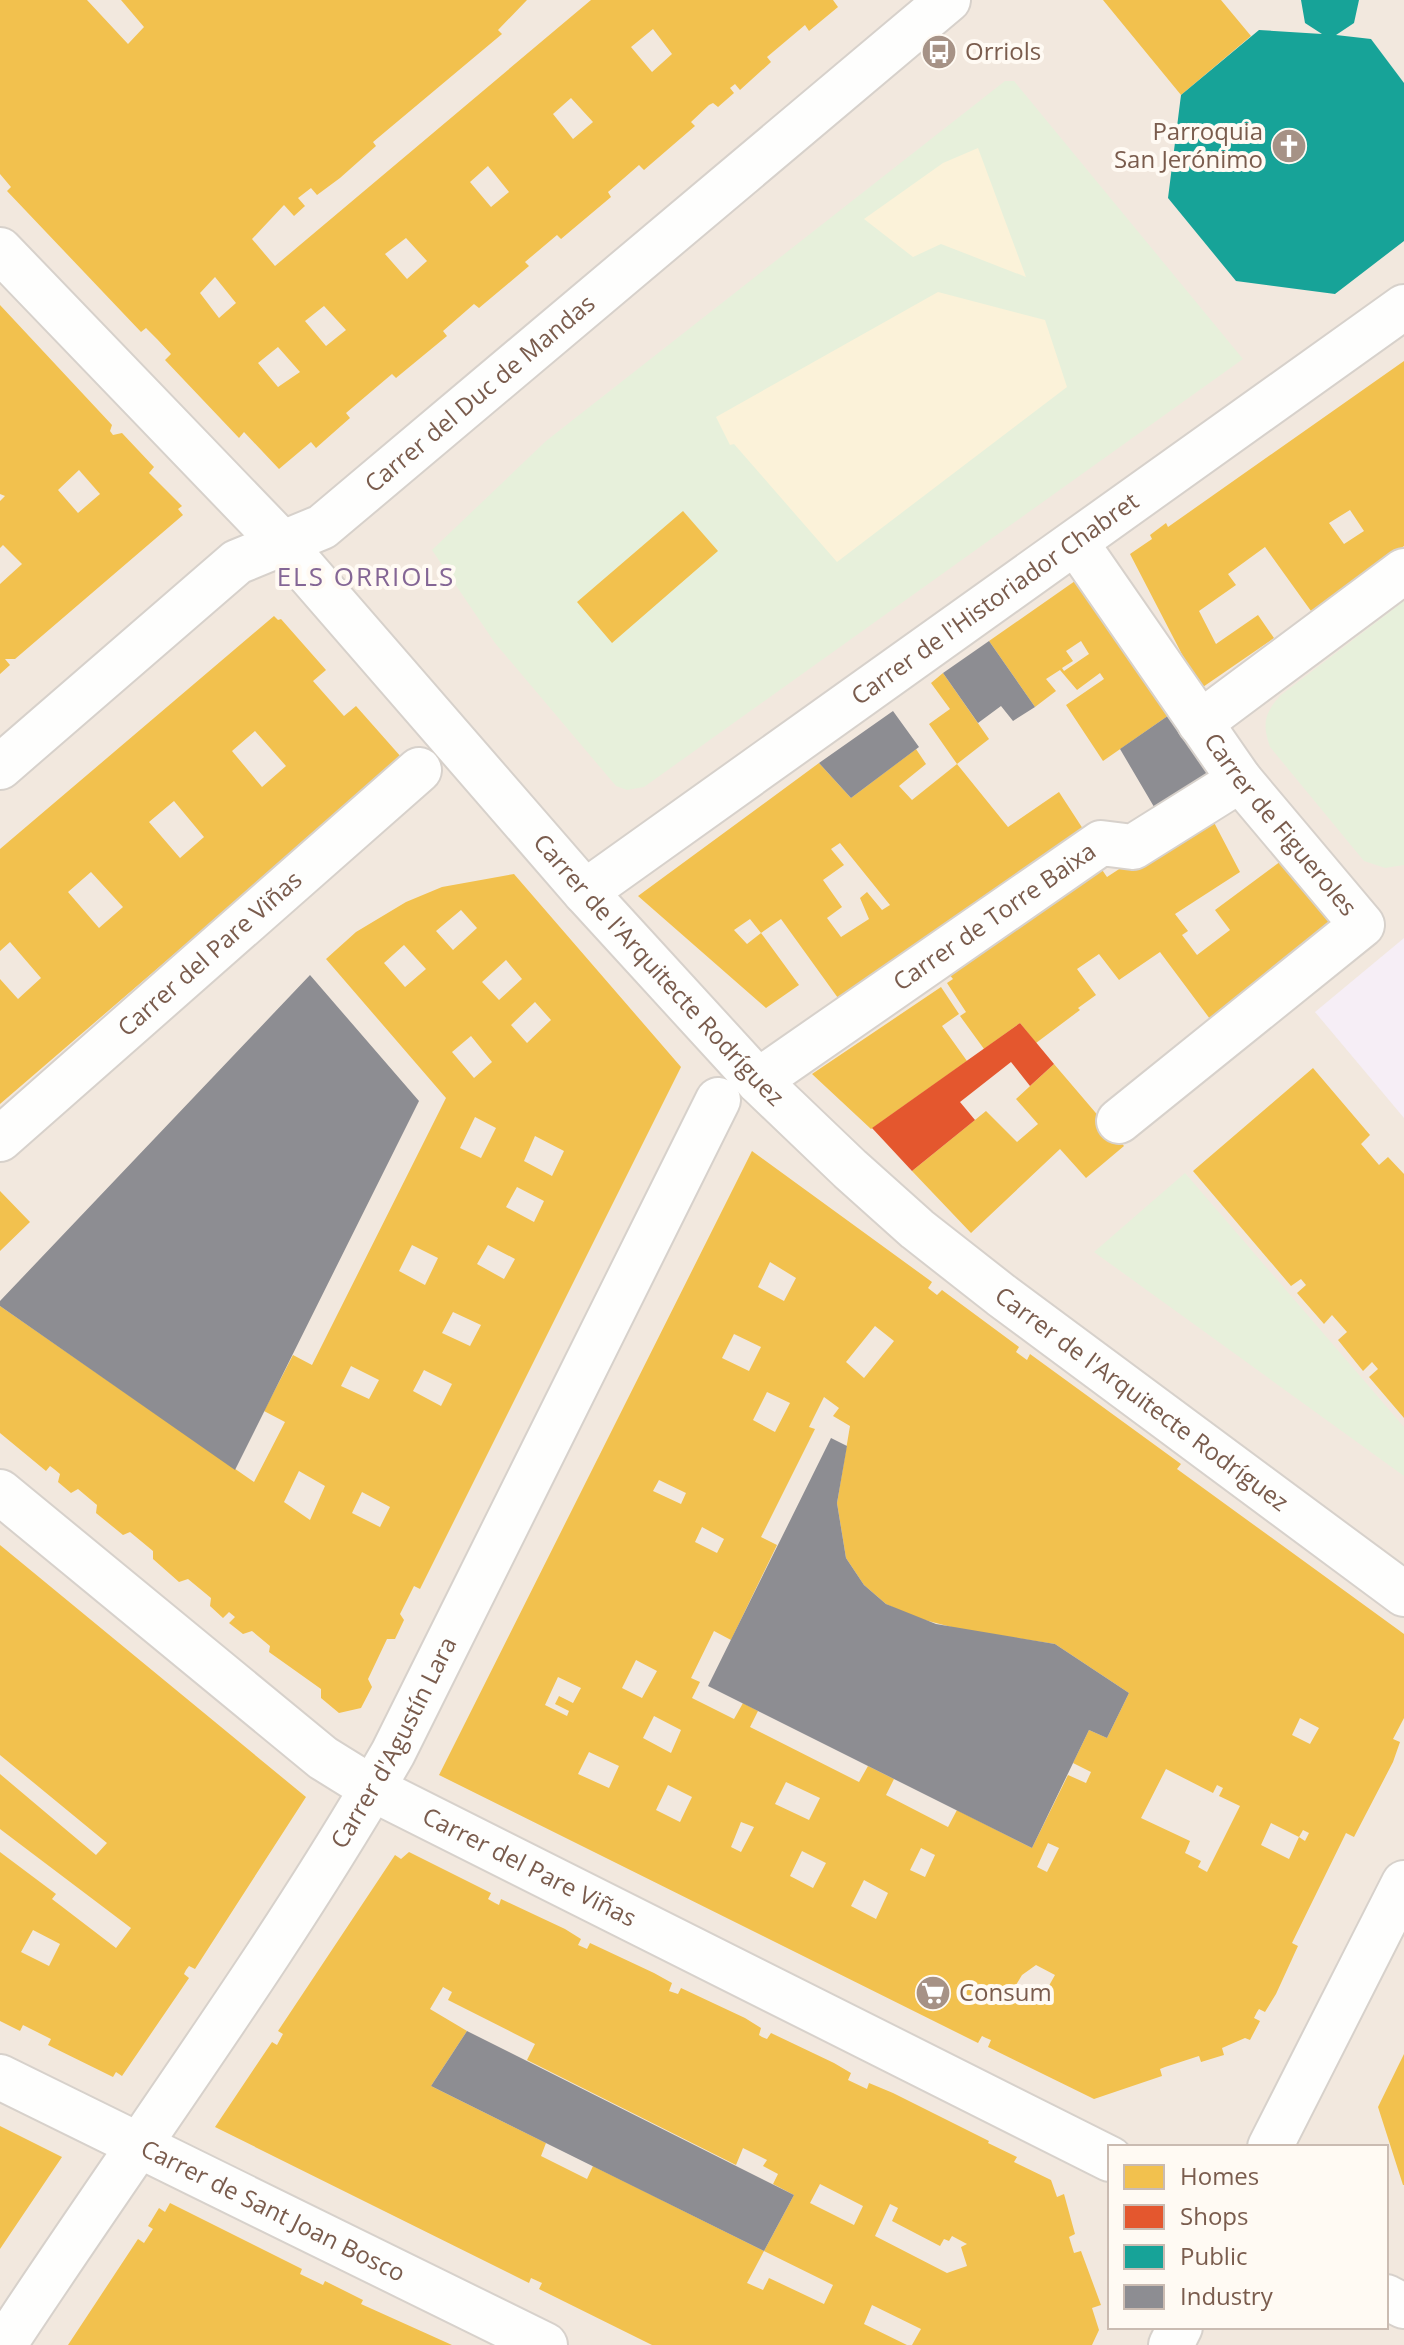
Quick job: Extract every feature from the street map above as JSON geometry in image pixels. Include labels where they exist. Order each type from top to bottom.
[{"type":"street","name":"Carrer del Duc de Mandas","points":[[0,767],[237,562],[322,527],[948,0]]},
{"type":"street","name":"Carrer de l'Arquitecte Rodríguez","points":[[0,250],[282,543],[585,892],[758,1081],[917,1229],[1404,1594]]},
{"type":"street","name":"Carrer de l'Historiador Chabret","points":[[585,892],[1404,307]]},
{"type":"street","name":"Carrer de Figueroles","points":[[1076,543],[1240,780],[1362,925],[1119,1121]]},
{"type":"street","points":[[1200,723],[1404,571]]},
{"type":"street","name":"Carrer del Pare Viñas","points":[[0,1139],[419,770]]},
{"type":"street","name":"Carrer de Torre Baixa","points":[[758,1081],[1101,843],[1133,847],[1240,780]]},
{"type":"street","name":"Carrer d'Agustín Lara","points":[[4,2345],[111,2182],[173,2101],[349,1832],[718,1100]]},
{"type":"street","name":"Carrer del Pare Viñas","points":[[0,1492],[323,1758],[373,1789],[1108,2158]]},
{"type":"street","points":[[1271,2145],[1404,1883]]},
{"type":"street","name":"Carrer de Sant Joan Bosco","points":[[0,2077],[545,2345]]},
{"type":"shaded area","points":[[0,0],[1404,0],[1404,2345],[0,2345]]},
{"type":"shaded area","points":[[1404,938],[1404,1118],[1315,1012]]},
{"type":"green space","points":[[1005,81],[1014,81],[1243,359],[644,787],[627,790],[616,786],[495,643],[432,550],[546,441]]},
{"type":"green space","points":[[1404,601],[1404,865],[1385,868],[1364,861],[1270,747],[1265,725],[1271,707],[1281,695]]},
{"type":"green space","points":[[1185,1173],[1404,1427],[1404,1476],[1094,1252]]},
{"type":"sand","points":[[978,148],[1026,277],[941,244],[913,257],[864,219],[943,163]]},
{"type":"sand","points":[[938,292],[1045,320],[1067,387],[837,562],[734,444],[730,445],[716,417]]},
{"type":"building: Homes","points":[[0,0],[87,0],[128,44],[144,27],[121,0],[527,0],[498,30],[502,34],[373,142],[376,146],[340,178],[317,195],[311,188],[298,198],[305,206],[294,216],[284,205],[252,239],[275,266],[591,0],[833,0],[838,7],[809,31],[805,25],[767,57],[771,62],[740,90],[735,84],[730,88],[734,93],[718,107],[713,103],[709,105],[691,122],[695,126],[644,170],[639,165],[608,192],[611,197],[561,239],[557,235],[525,262],[529,266],[479,308],[474,304],[443,331],[447,336],[396,378],[392,374],[346,413],[350,418],[316,448],[311,442],[279,469],[244,432],[239,438],[165,360],[171,354],[146,328],[141,332],[7,191],[11,187],[0,174]],"holes":[[[653,29],[672,54],[652,72],[631,47]],[[571,98],[593,122],[573,139],[553,114]],[[488,166],[509,192],[491,207],[470,182]],[[406,238],[427,261],[407,279],[385,254]],[[215,277],[236,303],[219,318],[200,293]],[[324,306],[346,330],[326,346],[305,321]],[[278,347],[300,372],[278,387],[258,363]]]},
{"type":"building: Homes","points":[[1103,0],[1221,0],[1251,36],[1181,95]]},
{"type":"building: Homes","points":[[0,305],[112,425],[110,431],[113,435],[122,433],[154,467],[149,473],[182,506],[178,509],[183,515],[15,659],[5,659],[10,665],[0,674],[0,584],[22,564],[3,545],[0,548],[0,501],[5,496],[0,494]],"holes":[[[79,470],[100,494],[78,513],[58,490]]]},
{"type":"building: Homes","points":[[1404,361],[1404,546],[1311,611],[1265,547],[1228,574],[1236,585],[1199,611],[1216,644],[1258,615],[1274,638],[1200,689],[1130,554],[1152,539],[1150,535],[1166,523],[1168,527]],"holes":[[[1350,510],[1364,531],[1344,544],[1329,523]]]},
{"type":"building: Homes","points":[[683,511],[718,551],[612,643],[577,602]]},
{"type":"building: Homes","points":[[1075,581],[1172,713],[1103,761],[1066,705],[1104,679],[1100,673],[1077,690],[1060,670],[1046,679],[1056,691],[1035,707],[989,641]],"holes":[[[1081,641],[1089,654],[1064,671],[1062,668],[1073,661],[1066,651]]]},
{"type":"building: Homes","points":[[274,616],[281,619],[326,670],[313,681],[344,716],[356,706],[402,758],[0,1104],[0,979],[18,999],[41,978],[10,942],[0,951],[0,849]],"holes":[[[255,731],[286,766],[262,787],[232,751]],[[174,801],[204,837],[180,858],[149,822]],[[91,872],[123,907],[99,928],[68,892]]]},
{"type":"building: Homes","points":[[943,673],[989,739],[957,764],[929,724],[950,709],[931,683]]},
{"type":"building: Homes","points":[[916,749],[926,764],[899,786],[912,800],[957,764],[1008,827],[1059,792],[1085,832],[838,998],[781,919],[761,933],[799,985],[766,1008],[638,896],[819,763],[851,798]],"holes":[[[840,843],[890,905],[882,910],[867,892],[860,898],[869,919],[841,937],[827,918],[842,907],[823,880],[844,865],[831,849]],[[750,919],[761,933],[747,944],[734,930]]]},
{"type":"building: Homes","points":[[1208,811],[1240,872],[1175,914],[1188,931],[1182,935],[1197,955],[1230,930],[1215,910],[1281,861],[1332,924],[1213,1023],[1160,952],[1119,980],[1099,954],[1077,969],[1096,995],[1078,1008],[1080,1010],[1036,1043],[1020,1023],[984,1049],[960,1016],[966,1012],[947,983],[953,979],[943,967],[1098,864],[1107,877]]},
{"type":"building: Homes","points":[[514,874],[681,1067],[420,1589],[414,1586],[400,1614],[404,1620],[395,1639],[387,1639],[368,1679],[372,1687],[361,1708],[339,1713],[321,1698],[321,1689],[269,1652],[270,1646],[252,1631],[243,1634],[229,1623],[235,1617],[229,1612],[223,1618],[210,1606],[211,1598],[188,1579],[179,1582],[153,1559],[153,1551],[130,1532],[123,1535],[96,1513],[97,1505],[78,1489],[71,1493],[58,1482],[60,1474],[54,1469],[50,1466],[46,1471],[0,1433],[0,1306],[254,1482],[285,1422],[264,1411],[293,1355],[312,1365],[446,1098],[326,959],[356,932],[406,902],[442,887]],"holes":[[[461,910],[477,928],[453,950],[436,931]],[[404,945],[426,969],[405,987],[384,963]],[[506,960],[522,979],[499,1000],[482,982]],[[535,1002],[551,1020],[527,1043],[511,1025]],[[471,1036],[492,1062],[474,1078],[452,1052]],[[475,1117],[496,1128],[481,1158],[460,1148]],[[535,1136],[564,1151],[552,1176],[524,1161]],[[517,1187],[544,1201],[534,1222],[506,1207]],[[412,1245],[438,1258],[425,1285],[399,1271]],[[488,1245],[515,1259],[504,1279],[477,1264]],[[453,1312],[481,1325],[470,1346],[442,1333]],[[351,1366],[379,1380],[369,1399],[341,1386]],[[424,1370],[452,1384],[441,1406],[413,1391]],[[299,1471],[325,1486],[310,1520],[284,1502]],[[362,1492],[390,1507],[380,1527],[352,1513]]]},
{"type":"building: Homes","points":[[941,987],[959,1014],[942,1026],[967,1061],[871,1129],[812,1074]]},
{"type":"building: Homes","points":[[1054,1064],[1124,1146],[1086,1178],[1060,1149],[971,1233],[912,1171],[986,1111],[1017,1142],[1038,1124],[1016,1099]]},
{"type":"building: Homes","points":[[1313,1068],[1370,1135],[1361,1144],[1379,1165],[1388,1157],[1404,1174],[1404,1418],[1369,1377],[1378,1369],[1372,1362],[1363,1371],[1338,1340],[1347,1332],[1332,1315],[1324,1324],[1297,1293],[1306,1285],[1301,1279],[1291,1286],[1193,1171]]},
{"type":"building: Homes","points":[[752,1151],[932,1282],[928,1288],[937,1295],[942,1290],[1019,1347],[1016,1352],[1027,1360],[1030,1354],[1181,1464],[1177,1469],[1404,1634],[1404,1718],[1393,1739],[1400,1742],[1393,1762],[1354,1837],[1346,1833],[1292,1943],[1298,1946],[1276,1994],[1265,2012],[1259,2009],[1254,2018],[1260,2021],[1250,2040],[1245,2038],[1222,2048],[1224,2055],[1201,2062],[1199,2056],[1165,2067],[1160,2069],[1162,2076],[1094,2099],[988,2047],[991,2040],[982,2036],[978,2043],[439,1775]],"holes":[[[770,1262],[796,1278],[784,1301],[758,1287]],[[875,1326],[894,1341],[864,1378],[846,1362]],[[734,1334],[761,1347],[749,1371],[722,1358]],[[767,1392],[790,1403],[775,1432],[753,1420]],[[824,1397],[839,1408],[833,1416],[850,1426],[837,1503],[846,1558],[864,1585],[886,1604],[913,1617],[959,1629],[1055,1644],[1129,1693],[1107,1738],[1089,1730],[1073,1763],[1091,1772],[1086,1783],[1068,1775],[1032,1848],[957,1810],[948,1827],[886,1795],[894,1779],[868,1766],[859,1782],[750,1727],[758,1711],[743,1703],[734,1719],[692,1698],[700,1682],[691,1678],[714,1631],[731,1640],[777,1545],[761,1537],[815,1429],[809,1427]],[[659,1480],[686,1493],[681,1504],[653,1491]],[[702,1527],[724,1539],[717,1553],[695,1542]],[[636,1660],[657,1671],[642,1698],[622,1688]],[[558,1677],[581,1688],[573,1703],[559,1696],[555,1704],[569,1711],[567,1716],[545,1705]],[[654,1716],[681,1730],[671,1753],[643,1738]],[[1300,1718],[1319,1728],[1310,1744],[1292,1735]],[[589,1752],[619,1766],[609,1788],[578,1774]],[[1166,1769],[1213,1793],[1217,1785],[1223,1788],[1219,1796],[1240,1806],[1207,1872],[1198,1867],[1201,1861],[1185,1853],[1190,1841],[1141,1818]],[[786,1782],[820,1798],[809,1820],[775,1804]],[[668,1785],[692,1797],[680,1822],[656,1810]],[[741,1822],[754,1827],[741,1852],[731,1847]],[[1271,1823],[1299,1837],[1289,1859],[1261,1845]],[[1303,1830],[1309,1833],[1305,1841],[1299,1837]],[[1048,1843],[1059,1848],[1047,1872],[1037,1867]],[[921,1848],[935,1855],[925,1877],[910,1870]],[[802,1851],[826,1863],[813,1888],[790,1876]],[[864,1880],[888,1893],[876,1919],[851,1906]],[[1036,1965],[1055,1975],[1046,1991],[1037,1987],[1034,1994],[1016,1985],[1022,1975]]]},
{"type":"building: Homes","points":[[0,1191],[30,1222],[0,1251]]},
{"type":"building: Homes","points":[[0,1545],[306,1797],[195,1969],[189,1966],[186,1970],[184,1974],[189,1978],[122,2076],[116,2072],[113,2077],[48,2045],[51,2039],[23,2025],[20,2031],[0,2021],[0,1852],[56,1894],[52,1899],[116,1948],[131,1928],[0,1829],[0,1774],[96,1855],[107,1843],[0,1755]],"holes":[[[33,1930],[60,1944],[49,1966],[21,1952]]]},
{"type":"building: Homes","points":[[409,1852],[491,1893],[488,1899],[499,1905],[501,1899],[565,1929],[581,1939],[578,1945],[587,1949],[590,1943],[672,1983],[669,1991],[678,1994],[681,1988],[745,2018],[761,2028],[759,2035],[762,2037],[767,2039],[771,2033],[834,2063],[851,2073],[848,2080],[867,2089],[869,2083],[893,2093],[989,2141],[1017,2157],[1014,2162],[1051,2180],[1057,2197],[1064,2194],[1075,2234],[1069,2237],[1074,2253],[1081,2251],[1101,2305],[1092,2308],[1099,2330],[1092,2345],[912,2345],[921,2329],[872,2305],[864,2324],[907,2345],[652,2345],[539,2289],[542,2283],[531,2278],[529,2283],[215,2127],[272,2042],[277,2045],[283,2034],[278,2031],[395,1855],[401,1859]],"holes":[[[443,1987],[452,1992],[448,2000],[535,2044],[527,2060],[736,2165],[743,2148],[767,2160],[763,2166],[778,2174],[773,2184],[794,2195],[764,2251],[593,2166],[587,2179],[541,2156],[546,2143],[431,2086],[467,2031],[430,2009]],[[820,2184],[863,2206],[854,2225],[810,2203]],[[890,2204],[898,2208],[892,2221],[940,2246],[944,2239],[949,2241],[952,2236],[967,2244],[961,2247],[967,2266],[947,2273],[875,2236]],[[764,2251],[833,2285],[824,2304],[769,2278],[763,2290],[747,2283]]]},
{"type":"building: Homes","points":[[1404,2054],[1404,2185],[1403,2185],[1378,2107]]},
{"type":"building: Homes","points":[[0,2126],[62,2157],[0,2249]]},
{"type":"building: Homes","points":[[170,2203],[302,2269],[300,2274],[323,2285],[325,2281],[363,2300],[361,2304],[452,2345],[68,2345],[138,2239],[144,2243],[153,2229],[148,2226],[159,2208],[165,2212]]},
{"type":"building: Shops","points":[[1020,1023],[1054,1064],[1030,1086],[1011,1062],[960,1102],[975,1120],[912,1171],[872,1128]]},
{"type":"building: Public","name":"Parroquia San Jerónimo","points":[[1301,0],[1359,0],[1354,23],[1336,35],[1371,39],[1404,83],[1404,241],[1335,294],[1236,281],[1168,198],[1181,95],[1259,30],[1322,34],[1305,23]]},
{"type":"building: Industry","points":[[989,641],[1035,707],[1013,721],[1001,706],[978,723],[943,673]]},
{"type":"building: Industry","points":[[893,711],[919,747],[851,798],[819,763]]},
{"type":"building: Industry","points":[[1172,713],[1212,782],[1160,817],[1120,749]]},
{"type":"building: Industry","points":[[310,975],[419,1101],[235,1470],[0,1306],[0,1301]]},
{"type":"building: Industry","points":[[831,1438],[847,1446],[837,1503],[846,1558],[864,1585],[886,1604],[936,1624],[1055,1644],[1129,1693],[1107,1738],[1089,1730],[1032,1848],[708,1686]]},
{"type":"building: Industry","points":[[467,2031],[794,2195],[764,2251],[431,2086]]},
{"type":"place","name":"Orriols","points":[[939,52]]},
{"type":"place","name":"Parroquia San Jerónimo","points":[[1289,146]]},
{"type":"place","name":"Consum","points":[[933,1993]]},
{"type":"district","name":"ELS ORRIOLS","points":[[366,577]]}]
